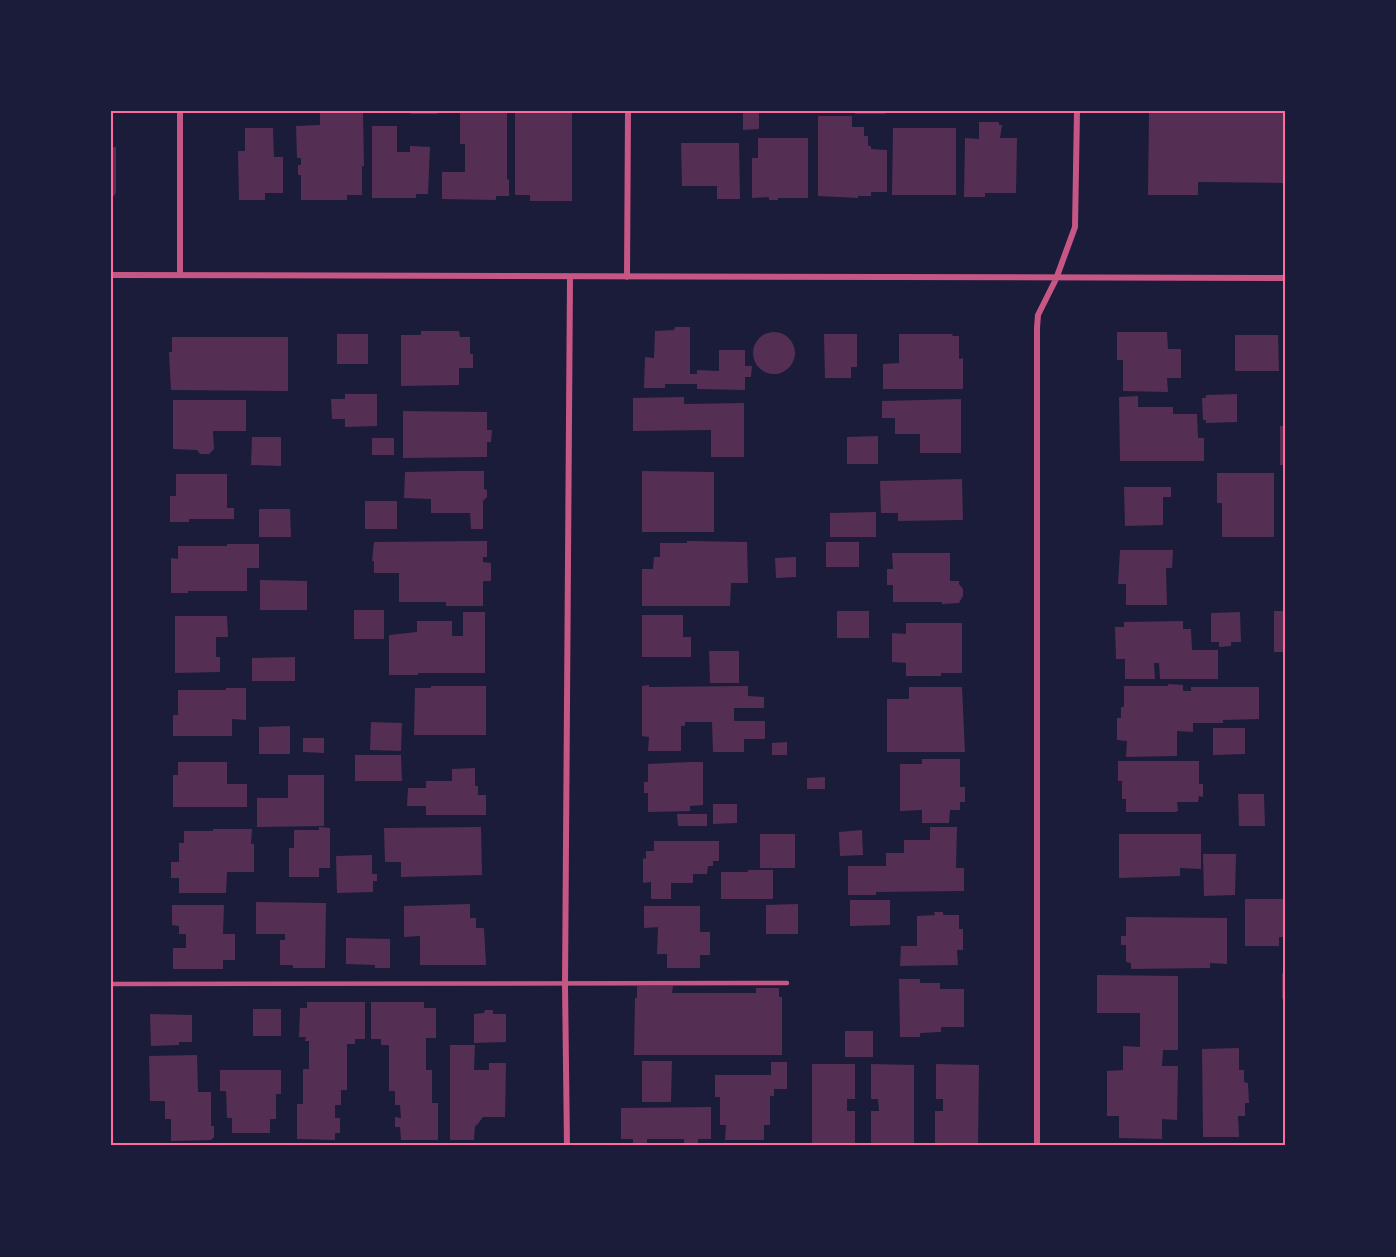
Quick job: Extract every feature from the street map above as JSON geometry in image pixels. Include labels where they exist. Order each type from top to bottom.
[{"type":"street","points":[[180,111],[180,275]]},
{"type":"street","points":[[627,277],[628,111]]},
{"type":"street","points":[[1037,1146],[1037,328],[1038,315],[1056,279],[1075,227],[1077,111]]},
{"type":"street","points":[[111,275],[570,278],[1285,278]]},
{"type":"street","points":[[567,1146],[565,985],[570,278]]},
{"type":"lane","points":[[111,984],[787,983]]},
{"type":"building","points":[[320,111],[363,111],[362,195],[347,195],[347,200],[301,200],[301,175],[298,175],[298,165],[301,165],[301,158],[297,158],[296,126],[320,125]]},
{"type":"building","points":[[410,111],[438,111],[438,114],[410,114]]},
{"type":"building","points":[[460,111],[507,111],[509,196],[496,196],[496,200],[442,199],[442,172],[465,172],[465,144],[460,144]]},
{"type":"building","points":[[515,111],[572,111],[572,201],[530,201],[530,195],[515,195]]},
{"type":"building","points":[[743,111],[759,111],[759,129],[743,130]]},
{"type":"building","points":[[855,111],[886,111],[886,114],[855,114]]},
{"type":"building","points":[[1149,111],[1285,111],[1285,183],[1198,182],[1198,195],[1148,195]]},
{"type":"building","points":[[818,116],[852,116],[852,127],[864,127],[864,136],[868,136],[868,146],[871,146],[871,149],[887,150],[887,192],[871,192],[871,196],[858,196],[858,198],[818,196]]},
{"type":"building","points":[[979,122],[999,122],[999,125],[1002,125],[1000,138],[1017,138],[1016,193],[985,193],[985,197],[964,197],[965,138],[979,139]]},
{"type":"building","points":[[372,126],[397,126],[397,152],[410,152],[410,146],[430,147],[428,194],[416,194],[416,198],[372,198]]},
{"type":"building","points":[[245,128],[273,128],[274,157],[283,157],[283,193],[265,193],[265,200],[239,200],[238,151],[245,151]]},
{"type":"building","points":[[893,128],[956,128],[956,195],[892,195]]},
{"type":"building","points":[[758,138],[808,138],[808,198],[769,200],[769,197],[752,198],[752,158],[758,158]]},
{"type":"building","points":[[681,143],[739,143],[740,199],[717,199],[717,186],[682,186]]},
{"type":"building","points":[[111,147],[116,147],[116,193],[113,197],[111,197]]},
{"type":"building","points":[[675,327],[690,327],[690,374],[697,374],[697,370],[719,371],[719,350],[745,350],[745,366],[752,366],[751,377],[745,377],[745,390],[697,389],[697,384],[665,384],[665,388],[644,388],[645,357],[654,358],[655,331],[674,330]]},
{"type":"building","points":[[421,331],[459,331],[460,337],[470,337],[473,368],[459,368],[459,385],[401,386],[401,335],[421,335]]},
{"type":"building","points":[[774,332],[782,333],[789,338],[794,345],[794,361],[789,368],[782,373],[774,374],[766,373],[759,368],[754,361],[753,353],[754,345],[759,338],[766,333]]},
{"type":"building","points":[[1117,332],[1167,332],[1168,349],[1181,349],[1181,378],[1167,378],[1168,392],[1123,391],[1123,360],[1117,360]]},
{"type":"building","points":[[337,334],[368,334],[368,364],[337,364]]},
{"type":"building","points":[[824,334],[857,334],[857,367],[851,367],[851,378],[825,378]]},
{"type":"building","points":[[899,334],[959,336],[959,359],[963,358],[963,389],[883,389],[883,364],[899,363]]},
{"type":"building","points":[[1235,335],[1278,335],[1279,371],[1235,371]]},
{"type":"building","points":[[172,337],[288,337],[288,391],[171,390],[169,352],[172,352]]},
{"type":"building","points":[[345,394],[377,394],[377,426],[345,427],[345,419],[332,419],[331,399],[345,399]]},
{"type":"building","points":[[1237,394],[1237,422],[1206,423],[1206,420],[1203,420],[1202,398],[1206,398],[1206,395]]},
{"type":"building","points":[[1138,396],[1138,407],[1173,407],[1173,414],[1197,414],[1198,438],[1204,438],[1204,461],[1120,461],[1119,397]]},
{"type":"building","points":[[684,397],[684,404],[744,403],[744,457],[711,457],[711,430],[633,431],[633,398]]},
{"type":"building","points":[[961,399],[961,453],[920,453],[920,434],[895,434],[895,418],[882,418],[882,401]]},
{"type":"building","points":[[173,400],[246,400],[246,431],[213,431],[214,449],[209,454],[200,454],[197,450],[173,449]]},
{"type":"building","points":[[403,411],[487,412],[487,430],[492,430],[491,442],[487,442],[487,457],[403,458]]},
{"type":"building","points":[[1280,426],[1285,426],[1285,465],[1280,465]]},
{"type":"building","points":[[878,436],[878,464],[847,464],[847,437]]},
{"type":"building","points":[[252,437],[281,437],[281,466],[251,465]]},
{"type":"building","points":[[372,438],[394,438],[394,455],[372,455]]},
{"type":"building","points":[[484,471],[484,489],[487,490],[487,497],[483,501],[483,529],[471,529],[470,513],[431,513],[431,499],[404,498],[405,472]]},
{"type":"building","points":[[642,471],[714,472],[714,532],[642,532]]},
{"type":"building","points":[[1217,473],[1274,473],[1274,537],[1222,537],[1222,503],[1217,503]]},
{"type":"building","points":[[176,474],[227,474],[227,508],[234,508],[234,519],[189,519],[189,522],[170,522],[170,496],[176,496]]},
{"type":"building","points":[[962,479],[963,520],[898,521],[898,513],[881,513],[880,481]]},
{"type":"building","points":[[1124,487],[1171,487],[1171,497],[1163,497],[1163,525],[1125,526]]},
{"type":"building","points":[[365,501],[397,501],[397,529],[365,529]]},
{"type":"building","points":[[259,509],[290,509],[291,537],[259,537]]},
{"type":"building","points":[[876,512],[876,537],[830,537],[830,513]]},
{"type":"building","points":[[487,541],[487,557],[483,557],[483,562],[491,563],[491,581],[483,581],[483,606],[446,606],[446,602],[399,602],[399,573],[374,573],[374,561],[372,561],[374,542]]},
{"type":"building","points":[[687,541],[747,542],[748,583],[731,583],[730,606],[642,606],[642,569],[653,569],[654,557],[660,557],[660,543],[687,543]]},
{"type":"building","points":[[826,542],[859,542],[859,567],[826,567]]},
{"type":"building","points":[[227,544],[259,544],[259,568],[247,568],[247,591],[171,593],[171,558],[178,559],[178,546],[227,546]]},
{"type":"building","points":[[1120,550],[1173,550],[1172,568],[1166,568],[1167,605],[1126,605],[1126,584],[1118,584]]},
{"type":"building","points":[[892,553],[950,553],[950,581],[959,581],[963,589],[963,596],[959,603],[893,602],[893,585],[887,585],[887,569],[893,569]]},
{"type":"building","points":[[796,557],[796,577],[776,578],[775,558]]},
{"type":"building","points":[[260,580],[307,581],[307,610],[260,610]]},
{"type":"building","points":[[354,610],[384,610],[384,639],[354,639]]},
{"type":"building","points":[[837,611],[869,611],[869,638],[837,638]]},
{"type":"building","points":[[1274,611],[1285,611],[1285,652],[1274,652]]},
{"type":"building","points":[[463,612],[485,612],[485,673],[389,675],[389,635],[417,632],[417,621],[452,621],[452,636],[463,636]]},
{"type":"building","points":[[1240,612],[1241,642],[1231,642],[1231,646],[1219,647],[1219,642],[1211,642],[1211,613]]},
{"type":"building","points":[[642,615],[683,615],[683,637],[691,637],[691,657],[642,657]]},
{"type":"building","points":[[175,616],[227,616],[228,637],[216,637],[216,657],[220,657],[220,672],[175,673]]},
{"type":"building","points":[[1183,621],[1183,629],[1191,629],[1192,650],[1218,650],[1218,679],[1160,679],[1159,663],[1154,663],[1155,679],[1125,679],[1125,659],[1116,659],[1115,627],[1124,627],[1124,622]]},
{"type":"building","points":[[906,623],[962,623],[962,673],[941,673],[941,676],[906,676],[906,663],[892,662],[892,633],[906,634]]},
{"type":"building","points":[[709,651],[739,651],[739,683],[710,683]]},
{"type":"building","points":[[295,657],[295,681],[252,681],[252,658]]},
{"type":"building","points":[[1168,684],[1183,685],[1183,691],[1191,691],[1191,687],[1259,687],[1259,719],[1223,720],[1223,723],[1193,723],[1193,732],[1177,731],[1177,756],[1126,757],[1127,741],[1117,740],[1117,718],[1121,718],[1121,707],[1124,707],[1124,686],[1168,686]]},
{"type":"building","points":[[649,685],[649,687],[748,686],[748,696],[764,697],[764,708],[734,708],[734,721],[765,721],[765,739],[744,739],[744,752],[713,752],[712,722],[685,722],[685,726],[681,726],[681,751],[648,751],[649,737],[642,736],[642,686]]},
{"type":"building","points":[[431,686],[486,686],[486,735],[414,735],[415,688],[431,688]]},
{"type":"building","points":[[909,687],[962,687],[965,752],[887,752],[887,699],[909,699]]},
{"type":"building","points":[[226,688],[246,688],[246,720],[232,719],[232,736],[173,736],[173,715],[178,715],[178,690],[226,690]]},
{"type":"building","points":[[371,722],[402,723],[401,751],[370,750]]},
{"type":"building","points":[[290,726],[290,754],[259,754],[259,727]]},
{"type":"building","points":[[1213,728],[1245,728],[1245,754],[1213,755]]},
{"type":"building","points":[[303,738],[324,738],[324,753],[303,752]]},
{"type":"building","points":[[787,742],[787,755],[772,755],[772,743]]},
{"type":"building","points":[[355,755],[401,755],[402,781],[355,781]]},
{"type":"building","points":[[922,759],[960,759],[960,787],[965,787],[965,802],[960,802],[960,810],[950,810],[949,823],[922,823],[922,810],[900,811],[900,764],[922,764]]},
{"type":"building","points":[[1118,761],[1199,761],[1199,784],[1203,784],[1203,797],[1199,796],[1198,802],[1177,802],[1178,811],[1175,812],[1126,812],[1126,799],[1122,799],[1122,781],[1118,781]]},
{"type":"building","points":[[178,762],[227,762],[227,784],[247,784],[247,807],[173,807],[173,775],[178,775]]},
{"type":"building","points":[[703,762],[703,805],[690,806],[690,811],[648,812],[648,793],[644,793],[644,782],[648,782],[648,764]]},
{"type":"building","points":[[475,768],[475,786],[478,786],[478,795],[486,795],[486,815],[426,815],[426,806],[407,806],[408,788],[426,788],[426,781],[452,781],[452,769]]},
{"type":"building","points":[[288,775],[324,775],[324,826],[257,827],[257,798],[288,798]]},
{"type":"building","points":[[825,777],[825,789],[807,789],[807,778]]},
{"type":"building","points":[[1238,794],[1264,794],[1265,826],[1239,826]]},
{"type":"building","points":[[713,804],[737,804],[737,823],[713,824]]},
{"type":"building","points":[[677,814],[707,814],[707,826],[678,826]]},
{"type":"building","points":[[319,827],[330,828],[330,868],[319,868],[319,877],[289,877],[289,848],[294,848],[294,830],[319,830]]},
{"type":"building","points":[[481,827],[482,875],[401,877],[401,862],[385,862],[384,828]]},
{"type":"building","points":[[930,827],[957,827],[956,868],[964,868],[964,891],[876,892],[876,895],[848,895],[848,866],[886,866],[886,853],[904,853],[904,840],[930,840]]},
{"type":"building","points":[[213,829],[252,829],[254,872],[227,872],[226,893],[179,893],[179,878],[171,878],[171,862],[179,862],[179,843],[184,843],[184,831],[213,831]]},
{"type":"building","points":[[862,830],[863,855],[840,856],[839,832]]},
{"type":"building","points":[[760,834],[795,834],[795,868],[760,868]]},
{"type":"building","points":[[1119,834],[1201,834],[1201,869],[1180,868],[1180,876],[1119,878]]},
{"type":"building","points":[[654,841],[719,841],[719,861],[713,861],[713,866],[708,866],[707,874],[693,874],[693,883],[671,883],[671,899],[651,899],[651,882],[643,883],[643,858],[646,859],[646,851],[654,851]]},
{"type":"building","points":[[1203,854],[1236,854],[1235,895],[1204,896]]},
{"type":"building","points":[[372,855],[372,874],[377,874],[377,881],[373,881],[373,892],[337,893],[336,856]]},
{"type":"building","points":[[748,870],[773,870],[773,899],[721,899],[721,872],[748,872]]},
{"type":"building","points":[[1245,899],[1285,899],[1285,937],[1279,937],[1279,946],[1245,946]]},
{"type":"building","points":[[850,900],[890,900],[890,925],[850,926]]},
{"type":"building","points":[[256,902],[326,903],[325,968],[293,968],[293,965],[280,965],[280,940],[285,940],[285,934],[256,934]]},
{"type":"building","points":[[470,904],[470,918],[476,918],[476,928],[484,928],[486,965],[420,965],[420,936],[404,937],[404,906]]},
{"type":"building","points":[[798,904],[798,934],[766,934],[766,905]]},
{"type":"building","points":[[172,905],[224,905],[223,934],[235,934],[235,960],[223,960],[223,969],[173,969],[173,948],[186,948],[186,934],[179,934],[179,926],[172,925]]},
{"type":"building","points":[[644,906],[700,906],[700,932],[710,932],[710,955],[700,955],[700,968],[667,968],[667,954],[657,954],[658,927],[644,928]]},
{"type":"building","points":[[934,912],[943,912],[943,915],[959,915],[959,929],[963,929],[963,950],[957,950],[958,965],[900,966],[901,946],[917,946],[917,916],[935,915]]},
{"type":"building","points":[[1126,917],[1227,918],[1227,964],[1210,963],[1210,968],[1131,969],[1131,963],[1126,962],[1126,945],[1121,945],[1121,936],[1126,936]]},
{"type":"building","points":[[346,938],[390,939],[390,968],[346,964]]},
{"type":"building","points":[[1282,973],[1285,973],[1285,999],[1282,999]]},
{"type":"building","points":[[1097,975],[1178,976],[1178,1050],[1163,1050],[1162,1066],[1178,1066],[1177,1120],[1162,1119],[1162,1139],[1119,1138],[1119,1116],[1107,1116],[1107,1071],[1123,1070],[1123,1046],[1140,1047],[1140,1013],[1097,1013]]},
{"type":"building","points":[[899,979],[920,979],[920,983],[940,983],[940,989],[964,989],[964,1027],[941,1027],[941,1032],[920,1033],[920,1037],[900,1037]]},
{"type":"building","points":[[637,986],[673,986],[672,993],[756,993],[756,988],[779,988],[779,997],[782,997],[782,1055],[634,1055]]},
{"type":"building","points":[[307,1002],[365,1002],[365,1039],[355,1039],[355,1044],[347,1044],[347,1090],[341,1090],[341,1105],[335,1105],[335,1118],[340,1118],[340,1133],[335,1133],[335,1140],[297,1139],[297,1104],[303,1104],[303,1069],[309,1069],[309,1041],[305,1041],[306,1037],[299,1037],[300,1008],[307,1008]]},
{"type":"building","points":[[371,1002],[424,1002],[424,1008],[436,1008],[436,1038],[426,1038],[426,1070],[432,1070],[432,1103],[438,1103],[438,1140],[401,1140],[400,1127],[395,1127],[395,1117],[401,1118],[400,1105],[395,1105],[395,1091],[389,1091],[389,1045],[381,1045],[381,1039],[371,1039]]},
{"type":"building","points":[[253,1009],[281,1009],[281,1036],[253,1036]]},
{"type":"building","points":[[485,1010],[493,1010],[493,1014],[506,1014],[506,1042],[474,1043],[474,1014],[484,1013]]},
{"type":"building","points":[[150,1014],[192,1015],[192,1042],[151,1046]]},
{"type":"building","points":[[845,1031],[873,1031],[873,1057],[845,1057]]},
{"type":"building","points":[[450,1045],[475,1045],[474,1070],[489,1070],[489,1063],[506,1063],[505,1117],[483,1117],[475,1126],[474,1140],[450,1140]]},
{"type":"building","points":[[1239,1048],[1239,1070],[1244,1070],[1244,1082],[1248,1083],[1249,1103],[1245,1103],[1245,1116],[1238,1116],[1239,1137],[1203,1137],[1202,1049]]},
{"type":"building","points":[[197,1055],[198,1092],[211,1092],[211,1126],[214,1126],[214,1138],[212,1140],[171,1141],[171,1119],[165,1119],[165,1101],[150,1101],[149,1056]]},
{"type":"building","points":[[642,1061],[672,1061],[671,1102],[642,1102]]},
{"type":"building","points":[[771,1062],[787,1062],[787,1089],[774,1089],[774,1096],[770,1096],[770,1125],[764,1125],[764,1140],[725,1140],[726,1125],[720,1125],[720,1097],[715,1097],[715,1075],[771,1075]]},
{"type":"building","points":[[812,1064],[855,1064],[855,1099],[847,1099],[847,1111],[855,1111],[855,1144],[812,1144]]},
{"type":"building","points":[[871,1064],[914,1065],[914,1145],[871,1145],[871,1111],[879,1111],[878,1099],[871,1099]]},
{"type":"building","points":[[936,1064],[979,1065],[978,1145],[935,1144],[935,1111],[943,1111],[943,1099],[936,1099]]},
{"type":"building","points":[[220,1070],[281,1070],[281,1094],[276,1094],[276,1119],[270,1119],[270,1133],[232,1133],[232,1118],[227,1118],[226,1091],[220,1091]]},
{"type":"building","points":[[711,1107],[711,1139],[698,1139],[698,1145],[684,1145],[684,1139],[647,1139],[647,1145],[633,1145],[633,1139],[621,1139],[621,1108]]}]
